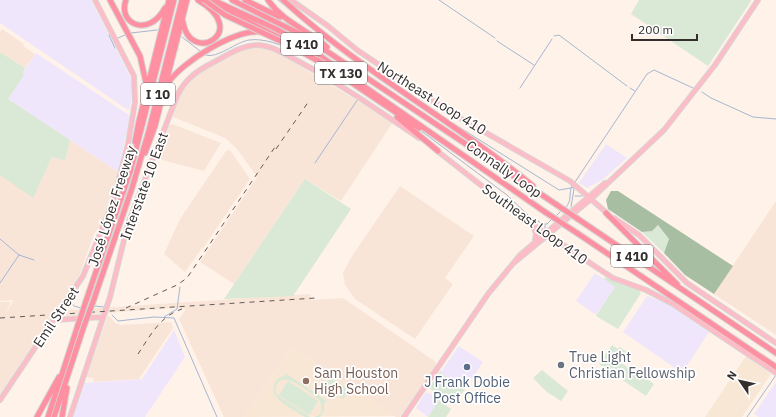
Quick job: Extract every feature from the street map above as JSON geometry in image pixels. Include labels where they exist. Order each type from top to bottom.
[{"type":"highway","points":[[110,0],[140,56],[146,79],[145,94]]},
{"type":"highway","points":[[126,0],[125,7],[127,15],[133,23],[143,26],[156,21],[165,9],[168,0]]},
{"type":"highway","points":[[131,169],[139,121],[168,0]]},
{"type":"highway","name":"José López Freeway","points":[[48,417],[131,169],[174,0]]},
{"type":"highway","name":"José López Freeway","points":[[54,417],[132,188],[148,134],[182,0]]},
{"type":"highway","points":[[132,188],[154,131],[187,0]]},
{"type":"highway","points":[[182,19],[185,32],[192,40],[205,43],[210,42],[218,34],[220,26],[218,16],[198,0]]},
{"type":"highway","name":"TX 130","points":[[203,0],[234,13],[297,47],[330,66],[375,96],[385,100]]},
{"type":"highway","name":"I 410","points":[[203,0],[225,15],[291,46],[324,64],[371,96]]},
{"type":"highway","name":"Connally Loop","points":[[213,0],[274,28],[300,42],[545,212],[776,367]]},
{"type":"highway","name":"Connally Loop","points":[[232,0],[304,36],[776,353]]},
{"type":"highway","points":[[245,0],[292,23]]},
{"type":"highway","name":"TX 130","points":[[268,0],[282,17],[318,39],[339,59]]},
{"type":"highway","points":[[283,0],[335,44],[471,138],[542,192],[544,196]]},
{"type":"highway","points":[[164,91],[172,76],[185,64],[234,37],[245,33],[259,32],[274,35]]},
{"type":"highway","points":[[371,96],[438,151]]},
{"type":"highway","points":[[371,96],[467,160],[480,167]]},
{"type":"highway","points":[[606,213],[687,293]]},
{"type":"highway","points":[[37,417],[65,365]]},
{"type":"highway","points":[[62,417],[70,369]]},
{"type":"main road","name":"Emil Street","points":[[0,400],[83,276],[112,206],[128,144],[136,93],[134,76],[95,0]]},
{"type":"main road","name":"Northeast Loop 410","points":[[291,0],[328,26],[357,50],[448,111],[560,175],[579,188]]},
{"type":"main road","points":[[515,262],[620,172],[664,130],[697,90],[758,0]]},
{"type":"main road","name":"Interstate 10 East","points":[[70,417],[111,292],[128,224],[180,90],[186,81],[201,69],[238,49],[259,45],[280,51]]},
{"type":"main road","name":"Southeast Loop 410","points":[[280,51],[323,75],[438,151],[532,225],[608,275],[673,304],[776,373]]},
{"type":"main road","points":[[579,188],[588,191],[599,190]]},
{"type":"main road","points":[[579,188],[606,213],[639,235],[687,283],[776,343]]},
{"type":"main road","points":[[598,205],[597,199],[599,190]]},
{"type":"main road","points":[[532,225],[536,234],[535,240]]},
{"type":"main road","points":[[404,417],[488,294],[520,255],[535,240],[546,234]]},
{"type":"main road","points":[[58,312],[62,319]]},
{"type":"main road","points":[[54,320],[103,317]]},
{"type":"shaded area","points":[[0,0],[91,0],[131,78],[133,86],[130,109],[128,110],[0,23]]},
{"type":"shaded area","points":[[2,29],[24,44],[23,46],[35,54],[25,68],[0,52],[0,32]]},
{"type":"shaded area","points":[[263,48],[278,53],[393,122],[341,201],[305,179],[234,284],[200,262],[257,177],[237,149],[225,138],[173,117],[172,114],[181,93],[198,74],[209,66],[246,49]]},
{"type":"shaded area","points":[[36,53],[129,115],[130,117],[118,172],[8,99],[24,75],[23,72]]},
{"type":"shaded area","points":[[172,124],[221,143],[204,171],[155,158],[168,126]]},
{"type":"shaded area","points":[[70,140],[118,172],[109,205],[99,229],[95,232],[79,276],[56,311],[310,294],[311,300],[343,298],[436,362],[435,367],[400,417],[396,417],[292,347],[244,417],[224,417],[179,319],[186,309],[174,308],[52,317],[0,394],[0,302],[11,302],[5,314],[14,300],[0,301],[0,175],[33,197],[52,157],[65,161]]},
{"type":"shaded area","points":[[606,144],[627,158],[602,180],[587,188],[579,183]]},
{"type":"shaded area","points":[[230,150],[250,179],[185,272],[164,254],[180,219],[226,151]]},
{"type":"shaded area","points":[[400,186],[474,236],[445,278],[453,284],[415,339],[355,299],[345,285],[343,273],[352,256]]},
{"type":"shaded area","points":[[776,201],[776,335],[714,294]]},
{"type":"shaded area","points":[[595,273],[616,287],[596,315],[576,301]]},
{"type":"shaded area","points":[[647,296],[668,304],[709,332],[682,373],[623,332]]},
{"type":"shaded area","points":[[108,315],[115,323],[121,325],[171,322],[173,328],[139,379],[94,382],[93,378],[86,377]]},
{"type":"shaded area","points":[[174,330],[185,357],[145,417],[73,417],[85,383],[142,379]]},
{"type":"shaded area","points":[[459,346],[483,362],[465,389],[440,373]]},
{"type":"shaded area","name":"Sam Houston High School","points":[[292,347],[395,416],[244,417]]},
{"type":"shaded area","points":[[746,356],[771,374],[742,417],[705,417]]},
{"type":"shaded area","points":[[776,382],[776,417],[759,417],[754,414]]},
{"type":"shaded area","points":[[425,393],[429,393],[439,400],[428,417],[416,408]]},
{"type":"green space","points":[[639,0],[751,1],[708,66],[631,14]]},
{"type":"green space","points":[[0,52],[25,68],[23,72],[24,75],[8,99],[70,140],[65,161],[52,157],[33,198],[0,175]]},
{"type":"green space","points":[[305,179],[351,209],[293,296],[224,299]]},
{"type":"green space","points":[[611,191],[618,191],[733,266],[714,294],[685,275],[664,253],[669,239],[658,225],[652,231],[642,232],[608,209],[606,200]]},
{"type":"green space","points":[[658,225],[669,239],[664,253],[642,232],[652,231]]},
{"type":"green space","points":[[605,277],[638,289],[641,293],[618,329],[596,316],[615,287],[604,279]]},
{"type":"green space","points":[[612,345],[618,349],[620,347],[627,352],[620,362],[642,377],[645,373],[649,375],[647,379],[654,384],[646,396],[599,364]]},
{"type":"green space","points":[[441,370],[441,373],[465,389],[454,405],[429,388]]},
{"type":"green space","points":[[542,370],[568,391],[561,401],[547,392],[533,378]]},
{"type":"green space","points":[[285,373],[327,401],[324,403],[324,410],[320,417],[314,417],[319,415],[322,410],[320,401],[306,389],[293,382],[282,380],[278,382],[276,385],[276,394],[310,417],[305,417],[289,407],[274,394],[273,388],[275,383],[277,380],[285,376]]},
{"type":"green space","points":[[330,377],[349,390],[343,399],[324,386]]},
{"type":"green space","points":[[288,381],[318,401],[309,415],[279,395]]},
{"type":"green space","points":[[439,400],[451,409],[446,417],[428,417]]},
{"type":"waterway","points":[[278,0],[296,15]]},
{"type":"waterway","points":[[439,0],[495,38]]},
{"type":"waterway","points":[[131,33],[157,30]]},
{"type":"waterway","points":[[109,35],[115,48]]},
{"type":"waterway","points":[[118,38],[125,35]]},
{"type":"waterway","points":[[554,36],[559,35],[627,86]]},
{"type":"waterway","points":[[182,37],[200,51]]},
{"type":"waterway","points":[[520,88],[552,39]]},
{"type":"waterway","points":[[206,55],[216,55],[244,41],[261,40],[274,43],[300,54],[347,82]]},
{"type":"waterway","points":[[497,41],[534,65]]},
{"type":"waterway","points":[[575,182],[647,74],[654,70],[693,88]]},
{"type":"waterway","points":[[630,88],[635,91]]},
{"type":"waterway","points":[[702,92],[711,98],[753,117],[776,119]]},
{"type":"waterway","points":[[315,163],[358,99]]},
{"type":"waterway","points":[[451,122],[559,190],[571,188]]},
{"type":"waterway","points":[[420,130],[507,195],[529,216],[543,224],[547,224],[552,219]]},
{"type":"waterway","points":[[565,208],[570,200],[570,191],[572,186]]},
{"type":"waterway","points":[[571,207],[574,189],[572,187]]},
{"type":"waterway","points":[[575,196],[582,196]]},
{"type":"waterway","points":[[556,216],[561,211]]},
{"type":"waterway","points":[[545,224],[545,229]]},
{"type":"waterway","points":[[0,239],[19,255],[34,260]]},
{"type":"waterway","points":[[0,283],[19,255]]},
{"type":"waterway","points":[[164,317],[177,309],[180,287]]},
{"type":"waterway","points":[[70,301],[74,306],[81,308]]},
{"type":"waterway","points":[[94,306],[104,307]]},
{"type":"waterway","points":[[112,315],[118,321],[154,317],[174,318],[217,417]]},
{"type":"waterway","points":[[747,417],[776,375]]},
{"type":"railway","points":[[276,149],[309,101]]},
{"type":"railway","points":[[126,308],[177,285],[187,278],[277,144]]},
{"type":"railway","points":[[0,318],[316,298]]},
{"type":"railway","points":[[138,354],[156,327],[168,316],[182,309]]},
{"type":"place","name":"True Light Christian Fellowship","points":[[561,365]]},
{"type":"place","name":"J Frank Dobie Post Office","points":[[467,367]]},
{"type":"place","name":"Sam Houston High School","points":[[306,381]]}]
